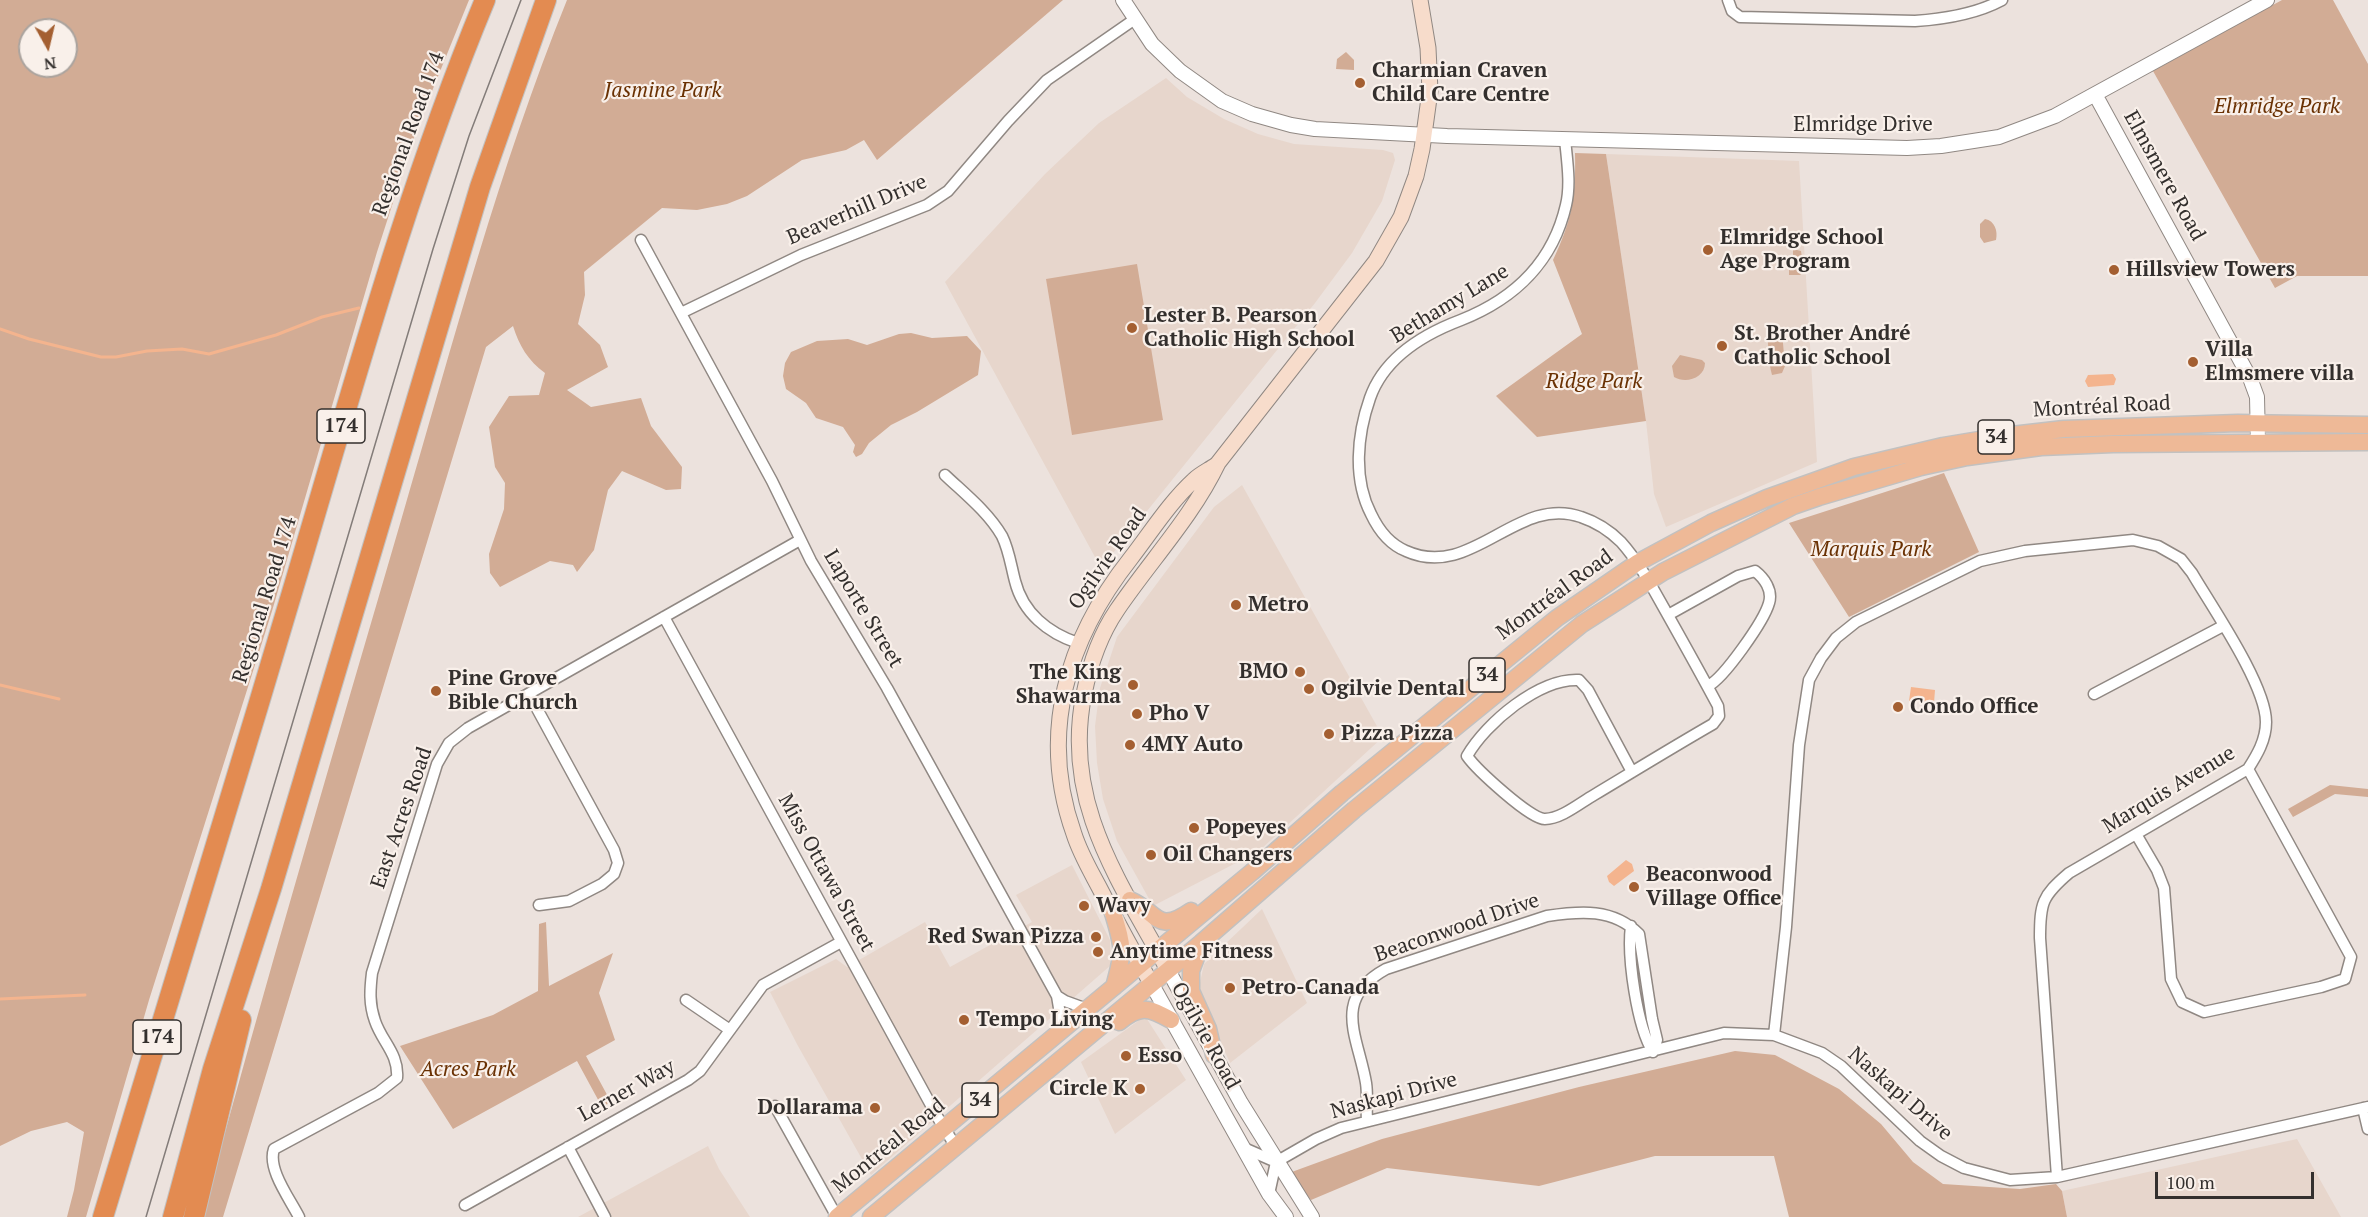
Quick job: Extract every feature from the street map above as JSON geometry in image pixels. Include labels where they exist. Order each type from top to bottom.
[{"type":"highway","name":"Regional Road 174","points":[[103,1217],[260,702],[383,282],[415,185],[485,0]]},
{"type":"highway","points":[[173,1217],[213,1069],[271,889],[477,199],[546,0]]},
{"type":"highway","points":[[194,1217],[271,889]]},
{"type":"main road","name":"Ogilvie Road","points":[[1168,970],[1111,865],[1092,823],[1084,795],[1078,745],[1079,718],[1086,684],[1095,653],[1116,611],[1203,494],[1218,463],[1384,248],[1409,198],[1425,135],[1430,74],[1420,0]]},
{"type":"main road","name":"Montréal Road","points":[[837,1217],[1252,872],[1342,793],[1557,618],[1637,563],[1711,523],[1767,498],[1854,468],[1932,448],[2003,436],[2064,429],[2258,423],[2368,425]]},
{"type":"main road","name":"Montréal Road","points":[[871,1217],[1201,943],[1354,810],[1582,624],[1648,581],[1793,506],[1844,488],[1967,457],[2041,447],[2368,442]]},
{"type":"main road","name":"Ogilvie Road","points":[[1151,983],[1074,836],[1065,802],[1060,768],[1061,703],[1078,643],[1092,613],[1141,545],[1194,480],[1218,463]]},
{"type":"main road","points":[[1342,793],[1354,810]]},
{"type":"main road","points":[[1130,900],[1154,918],[1171,922],[1233,881],[1252,872]]},
{"type":"main road","points":[[1113,914],[1122,945],[1114,987]]},
{"type":"main road","points":[[1201,943],[1191,971],[1191,991],[1208,1029],[1214,1055]]},
{"type":"main road","points":[[1070,1051],[1090,1044],[1131,1012],[1139,1009],[1157,1012],[1172,1020]]},
{"type":"street","name":"Elmridge Drive","points":[[1123,0],[1152,44],[1180,71],[1222,101],[1252,114],[1315,129],[1724,145],[1907,148],[1941,146],[1999,137],[2028,128],[2096,96],[2267,0]]},
{"type":"street","points":[[1728,0],[1732,11],[1740,17],[1915,21],[1941,20],[1989,7],[2002,0]]},
{"type":"street","name":"Beaverhill Drive","points":[[681,313],[801,255],[927,205],[948,191],[1008,121],[1047,80],[1135,18]]},
{"type":"street","name":"Elmsmere Road","points":[[2096,96],[2250,378],[2257,397],[2259,442]]},
{"type":"street","name":"Bethamy Lane","points":[[1565,139],[1568,173],[1566,204],[1547,254],[1521,285],[1487,307],[1420,340],[1399,356],[1382,374],[1371,396],[1364,420],[1359,462],[1361,488],[1378,530],[1397,547],[1419,557],[1443,557],[1468,551],[1489,542],[1521,522],[1539,516],[1560,514],[1581,517],[1610,532],[1621,542],[1648,581],[1719,706],[1719,716],[1713,724],[1632,772]]},
{"type":"street","name":"Laporte Street","points":[[641,240],[772,481],[800,540],[887,688],[1057,996],[1058,1034]]},
{"type":"street","points":[[945,475],[989,517],[1003,538],[1015,583],[1024,604],[1040,623],[1063,638],[1078,643]]},
{"type":"street","name":"East Acres Road","points":[[299,1217],[273,1168],[271,1157],[274,1149],[378,1093],[397,1078],[398,1065],[375,1022],[369,998],[372,973],[437,764],[449,743],[468,728],[800,540]]},
{"type":"street","name":"Marquis Avenue","points":[[1774,1035],[1786,927],[1799,745],[1809,680],[1821,658],[1836,638],[1856,622],[1980,561],[2025,551],[2133,540],[2158,546],[2181,560],[2192,573],[2252,676],[2262,697],[2266,722],[2261,747],[2248,769],[2069,873],[2050,889],[2040,913],[2056,1177]]},
{"type":"street","points":[[1668,615],[1738,576],[1755,570],[1767,583],[1770,602],[1764,614],[1720,679],[1708,686]]},
{"type":"street","name":"Miss Ottawa Street","points":[[664,617],[841,942],[956,1147]]},
{"type":"street","points":[[2094,694],[2223,626]]},
{"type":"street","points":[[1566,680],[1579,680],[1588,690],[1632,772],[1562,814],[1545,820],[1525,810],[1474,766],[1467,756],[1477,739],[1503,713],[1541,690],[1566,680]]},
{"type":"street","points":[[529,694],[614,850],[618,863],[614,874],[602,884],[569,901],[539,905]]},
{"type":"street","points":[[2136,834],[2157,870],[2164,888],[2171,979],[2182,1002],[2204,1012],[2321,987],[2344,979],[2351,957],[2248,769]]},
{"type":"street","name":"Beaconwood Drive","points":[[1367,1121],[1366,1084],[1352,1025],[1352,1010],[1362,987],[1386,969],[1547,916],[1571,912],[1602,913],[1631,926],[1629,938],[1637,1002],[1646,1041],[1653,1052]]},
{"type":"street","name":"Lerner Way","points":[[465,1206],[688,1080],[700,1071],[763,985],[841,942]]},
{"type":"street","name":"Ogilvie Road","points":[[1168,970],[1214,1055],[1311,1217]]},
{"type":"street","name":"Ogilvie Road","points":[[1151,983],[1269,1194],[1286,1217]]},
{"type":"street","points":[[1057,996],[1088,1009]]},
{"type":"street","points":[[686,1000],[730,1030]]},
{"type":"street","name":"Naskapi Drive","points":[[1276,1162],[1316,1139],[1341,1128],[1724,1033],[1774,1035],[1822,1053],[1841,1066],[1920,1142],[1964,1168],[2010,1180],[2056,1177],[2366,1108]]},
{"type":"street","points":[[775,1106],[837,1217]]},
{"type":"street","points":[[2366,1108],[2368,1129]]},
{"type":"street","points":[[568,1147],[605,1217]]},
{"type":"street","points":[[1244,1148],[1276,1162],[1269,1194]]},
{"type":"shaded area","name":"Lester B. Pearson Catholic High School","points":[[1166,78],[1187,97],[1224,119],[1258,134],[1294,144],[1383,150],[1393,153],[1395,160],[1382,201],[1352,253],[1315,303],[1101,568],[945,282],[1045,174],[1099,123]]},
{"type":"shaded area","name":"St. Brother André Catholic School","points":[[1606,154],[1799,161],[1817,462],[1666,527],[1654,494],[1646,421]]},
{"type":"shaded area","points":[[2113,374],[2116,379],[2114,385],[2088,387],[2085,381],[2088,375]]},
{"type":"shaded area","points":[[1242,485],[1383,737],[1259,851],[1153,906],[1117,841],[1103,799],[1097,763],[1095,726],[1100,688],[1117,637],[1214,507]]},
{"type":"shaded area","points":[[1911,687],[1935,690],[1934,703],[1909,701]]},
{"type":"shaded area","points":[[1626,860],[1632,864],[1634,871],[1614,886],[1609,882],[1607,876]]},
{"type":"shaded area","points":[[1072,865],[1110,940],[1111,965],[871,1175],[770,992],[836,959],[847,967],[925,922],[950,967],[1032,922],[1016,895]]},
{"type":"shaded area","points":[[1262,909],[1307,1003],[1230,1063],[1198,992],[1204,964]]},
{"type":"shaded area","points":[[1145,1016],[1186,1080],[1115,1134],[1081,1062]]},
{"type":"shaded area","points":[[2297,1139],[2341,1217],[2067,1217],[2062,1191]]},
{"type":"shaded area","points":[[708,1146],[719,1169],[750,1217],[578,1217]]},
{"type":"green space","points":[[0,0],[469,0],[417,128],[377,252],[272,611],[149,1000],[86,1217],[67,1217],[84,1132],[67,1122],[31,1131],[0,1146]]},
{"type":"green space","name":"Jasmine Park","points":[[567,0],[1063,0],[877,160],[864,140],[846,150],[802,160],[747,196],[727,204],[697,210],[662,208],[584,272],[585,295],[578,324],[600,345],[608,367],[567,390],[591,407],[641,398],[651,426],[682,467],[681,489],[666,490],[622,471],[608,490],[594,550],[577,572],[573,565],[550,561],[500,587],[490,573],[489,554],[504,509],[505,483],[495,467],[489,427],[509,396],[539,395],[545,373],[525,352],[513,326],[486,347],[223,1217],[202,1217],[300,867],[478,256],[542,63]]},
{"type":"green space","name":"Elmridge Park","points":[[2282,0],[2333,0],[2368,64],[2368,276],[2297,276],[2275,288],[2153,71]]},
{"type":"green space","points":[[1346,52],[1354,60],[1354,70],[1336,69],[1337,59]]},
{"type":"green space","name":"Ridge Park","points":[[1575,153],[1606,154],[1646,421],[1537,437],[1496,396],[1582,334],[1553,260],[1569,220],[1575,183]]},
{"type":"green space","points":[[1985,219],[1993,224],[1997,237],[1996,240],[1984,243],[1980,237],[1980,224]]},
{"type":"green space","points":[[1793,249],[1801,251],[1804,271],[1800,275],[1789,275],[1789,258],[1793,257]]},
{"type":"green space","points":[[1137,264],[1163,420],[1072,435],[1046,279]]},
{"type":"green space","points":[[1774,327],[1774,333],[1782,332],[1785,366],[1782,373],[1772,375],[1767,334]]},
{"type":"green space","points":[[911,333],[932,338],[967,336],[981,351],[978,375],[891,425],[869,443],[862,454],[856,457],[853,452],[855,445],[843,427],[816,418],[806,403],[786,389],[783,376],[785,363],[791,352],[817,341],[848,339],[867,345],[899,334]]},
{"type":"green space","points":[[1680,355],[1702,360],[1705,363],[1702,372],[1689,380],[1674,377],[1672,366]]},
{"type":"green space","name":"Marquis Park","points":[[1944,473],[1979,552],[1849,617],[1789,523]]},
{"type":"green space","points":[[2330,785],[2368,789],[2368,797],[2335,794],[2293,817],[2288,809]]},
{"type":"green space","name":"Acres Park","points":[[546,922],[549,986],[613,953],[599,993],[615,1040],[586,1056],[611,1102],[602,1107],[577,1061],[453,1129],[400,1046],[493,1015],[538,991],[539,924]]},
{"type":"green space","points":[[1735,1051],[1775,1055],[1839,1089],[1881,1124],[1913,1162],[1943,1184],[2020,1189],[2056,1184],[2062,1191],[2067,1217],[1789,1217],[1774,1156],[1655,1156],[1539,1186],[1387,1168],[1311,1200],[1289,1173],[1382,1139],[1579,1087]]},
{"type":"waterway","points":[[0,329],[29,339],[101,357],[182,349],[209,354],[276,335],[322,317],[359,308]]},
{"type":"waterway","points":[[0,685],[59,699]]},
{"type":"waterway","points":[[0,999],[85,995]]},
{"type":"tram line","points":[[146,1217],[433,249],[469,136],[521,0]]},
{"type":"place","name":"Charmian Craven Child Care Centre","points":[[1360,83]]},
{"type":"place","name":"Elmridge School Age Program","points":[[1708,250]]},
{"type":"place","name":"Hillsview Towers","points":[[2114,270]]},
{"type":"place","name":"Lester B. Pearson Catholic High School","points":[[1132,328]]},
{"type":"place","name":"St. Brother André Catholic School","points":[[1722,346]]},
{"type":"place","name":"Villa Elmsmere villa","points":[[2193,362]]},
{"type":"place","name":"Metro","points":[[1236,605]]},
{"type":"place","name":"BMO","points":[[1300,672]]},
{"type":"place","name":"The King Shawarma","points":[[1133,685]]},
{"type":"place","name":"Ogilvie Dental","points":[[1309,689]]},
{"type":"place","name":"Pine Grove Bible Church","points":[[436,691]]},
{"type":"place","name":"Condo Office","points":[[1898,707]]},
{"type":"place","name":"Pho V","points":[[1137,714]]},
{"type":"place","name":"Pizza Pizza","points":[[1329,734]]},
{"type":"place","name":"4MY Auto","points":[[1130,745]]},
{"type":"place","name":"Popeyes","points":[[1194,828]]},
{"type":"place","name":"Oil Changers","points":[[1151,855]]},
{"type":"place","name":"Beaconwood Village Office","points":[[1634,887]]},
{"type":"place","name":"Wavy","points":[[1084,906]]},
{"type":"place","name":"Red Swan Pizza","points":[[1096,937]]},
{"type":"place","name":"Anytime Fitness","points":[[1098,952]]},
{"type":"place","name":"Petro-Canada","points":[[1230,988]]},
{"type":"place","name":"Tempo Living","points":[[964,1020]]},
{"type":"place","name":"Esso","points":[[1126,1056]]},
{"type":"place","name":"Circle K","points":[[1140,1089]]},
{"type":"place","name":"Dollarama","points":[[875,1108]]}]
